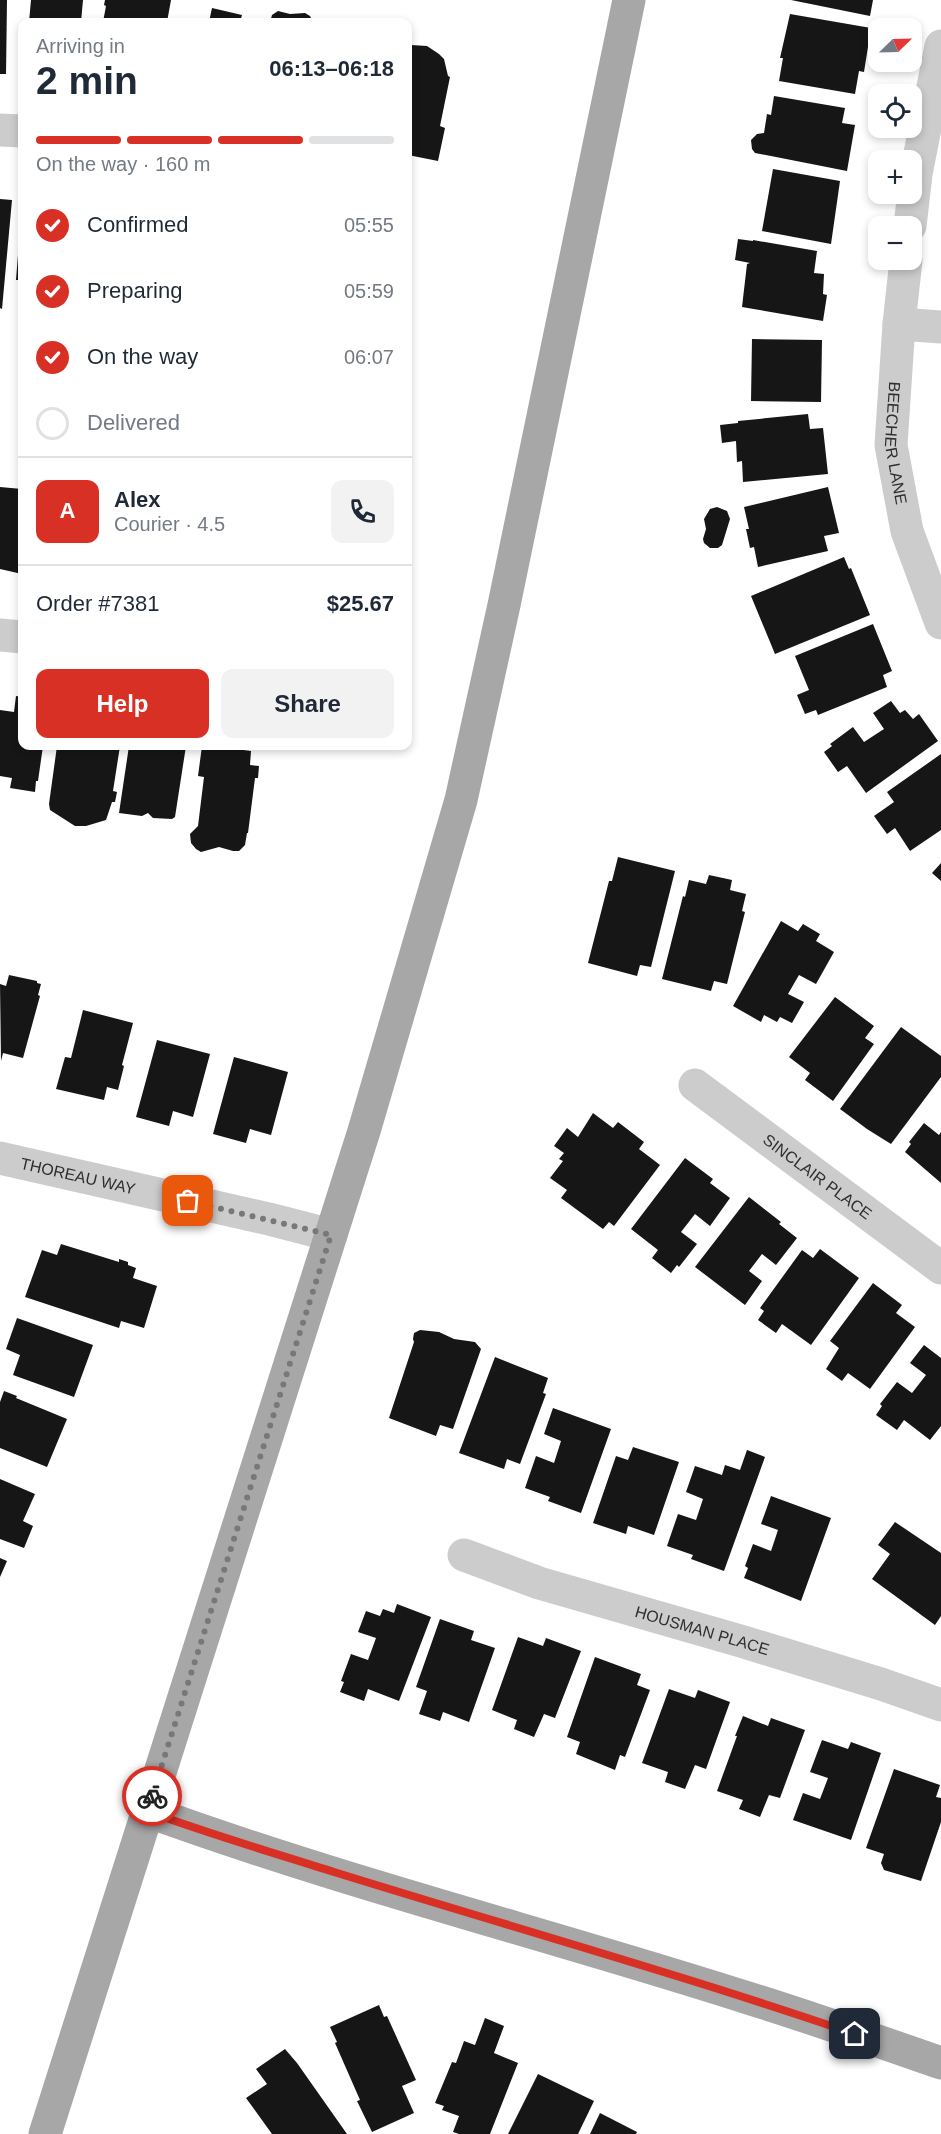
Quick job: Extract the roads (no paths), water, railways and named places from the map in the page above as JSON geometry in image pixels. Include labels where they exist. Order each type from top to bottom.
[{"type":"main road","points":[[45,2134],[367,1120],[461,800],[504,604],[629,0]]},
{"type":"main road","points":[[147,1811],[204,1832],[748,1998],[941,2063]]},
{"type":"street","points":[[911,216],[916,174],[941,46]]},
{"type":"street","points":[[0,130],[18,131]]},
{"type":"street","name":"BEECHER LANE","points":[[905,270],[898,324],[891,445],[907,531],[941,623]]},
{"type":"street","points":[[898,324],[941,327]]},
{"type":"street","points":[[0,635],[18,637]]},
{"type":"street","name":"SINCLAIR PLACE","points":[[695,1085],[941,1268]]},
{"type":"street","name":"THOREAU WAY","points":[[0,1158],[331,1235]]},
{"type":"street","name":"HOUSMAN PLACE","points":[[464,1555],[539,1583],[744,1642],[941,1705]]}]
